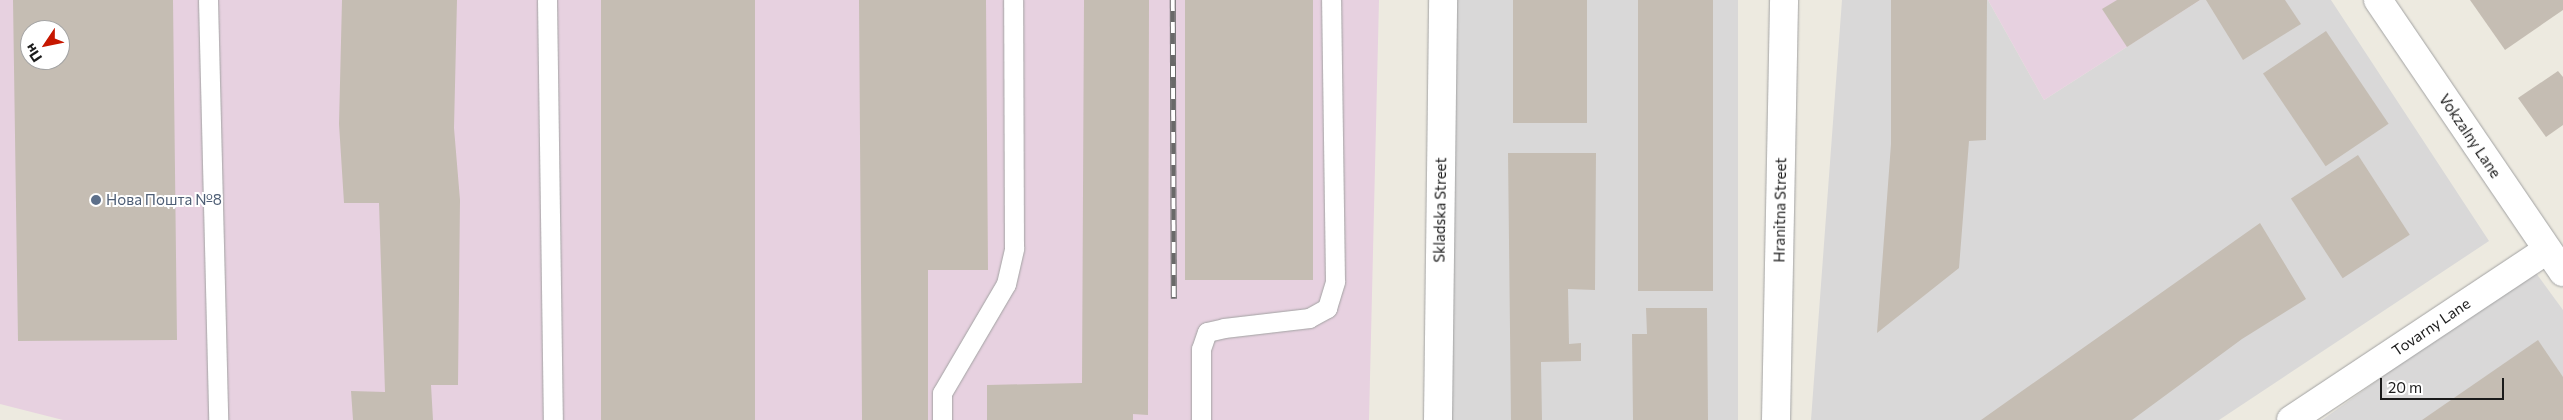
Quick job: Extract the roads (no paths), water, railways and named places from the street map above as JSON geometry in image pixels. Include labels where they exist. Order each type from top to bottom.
[{"type":"street","name":"Skladska Street","points":[[1438,420],[1443,0]]},
{"type":"street","name":"Hranitna Street","points":[[1776,420],[1784,0]]},
{"type":"street","name":"Vokzalny Lane","points":[[2378,0],[2563,272]]},
{"type":"street","name":"Tovarny Lane","points":[[2291,420],[2547,250]]},
{"type":"lane","points":[[208,0],[218,420]]},
{"type":"lane","points":[[547,0],[553,420]]},
{"type":"lane","points":[[942,420],[942,393],[1006,284],[1014,248],[1013,0]]},
{"type":"lane","points":[[1201,420],[1201,349],[1207,332],[1224,328],[1309,318],[1327,308],[1334,280],[1331,0]]},
{"type":"railway","points":[[1173,0],[1174,299]]},
{"type":"place","name":"Нова Пошта №8","points":[[96,200]]}]
